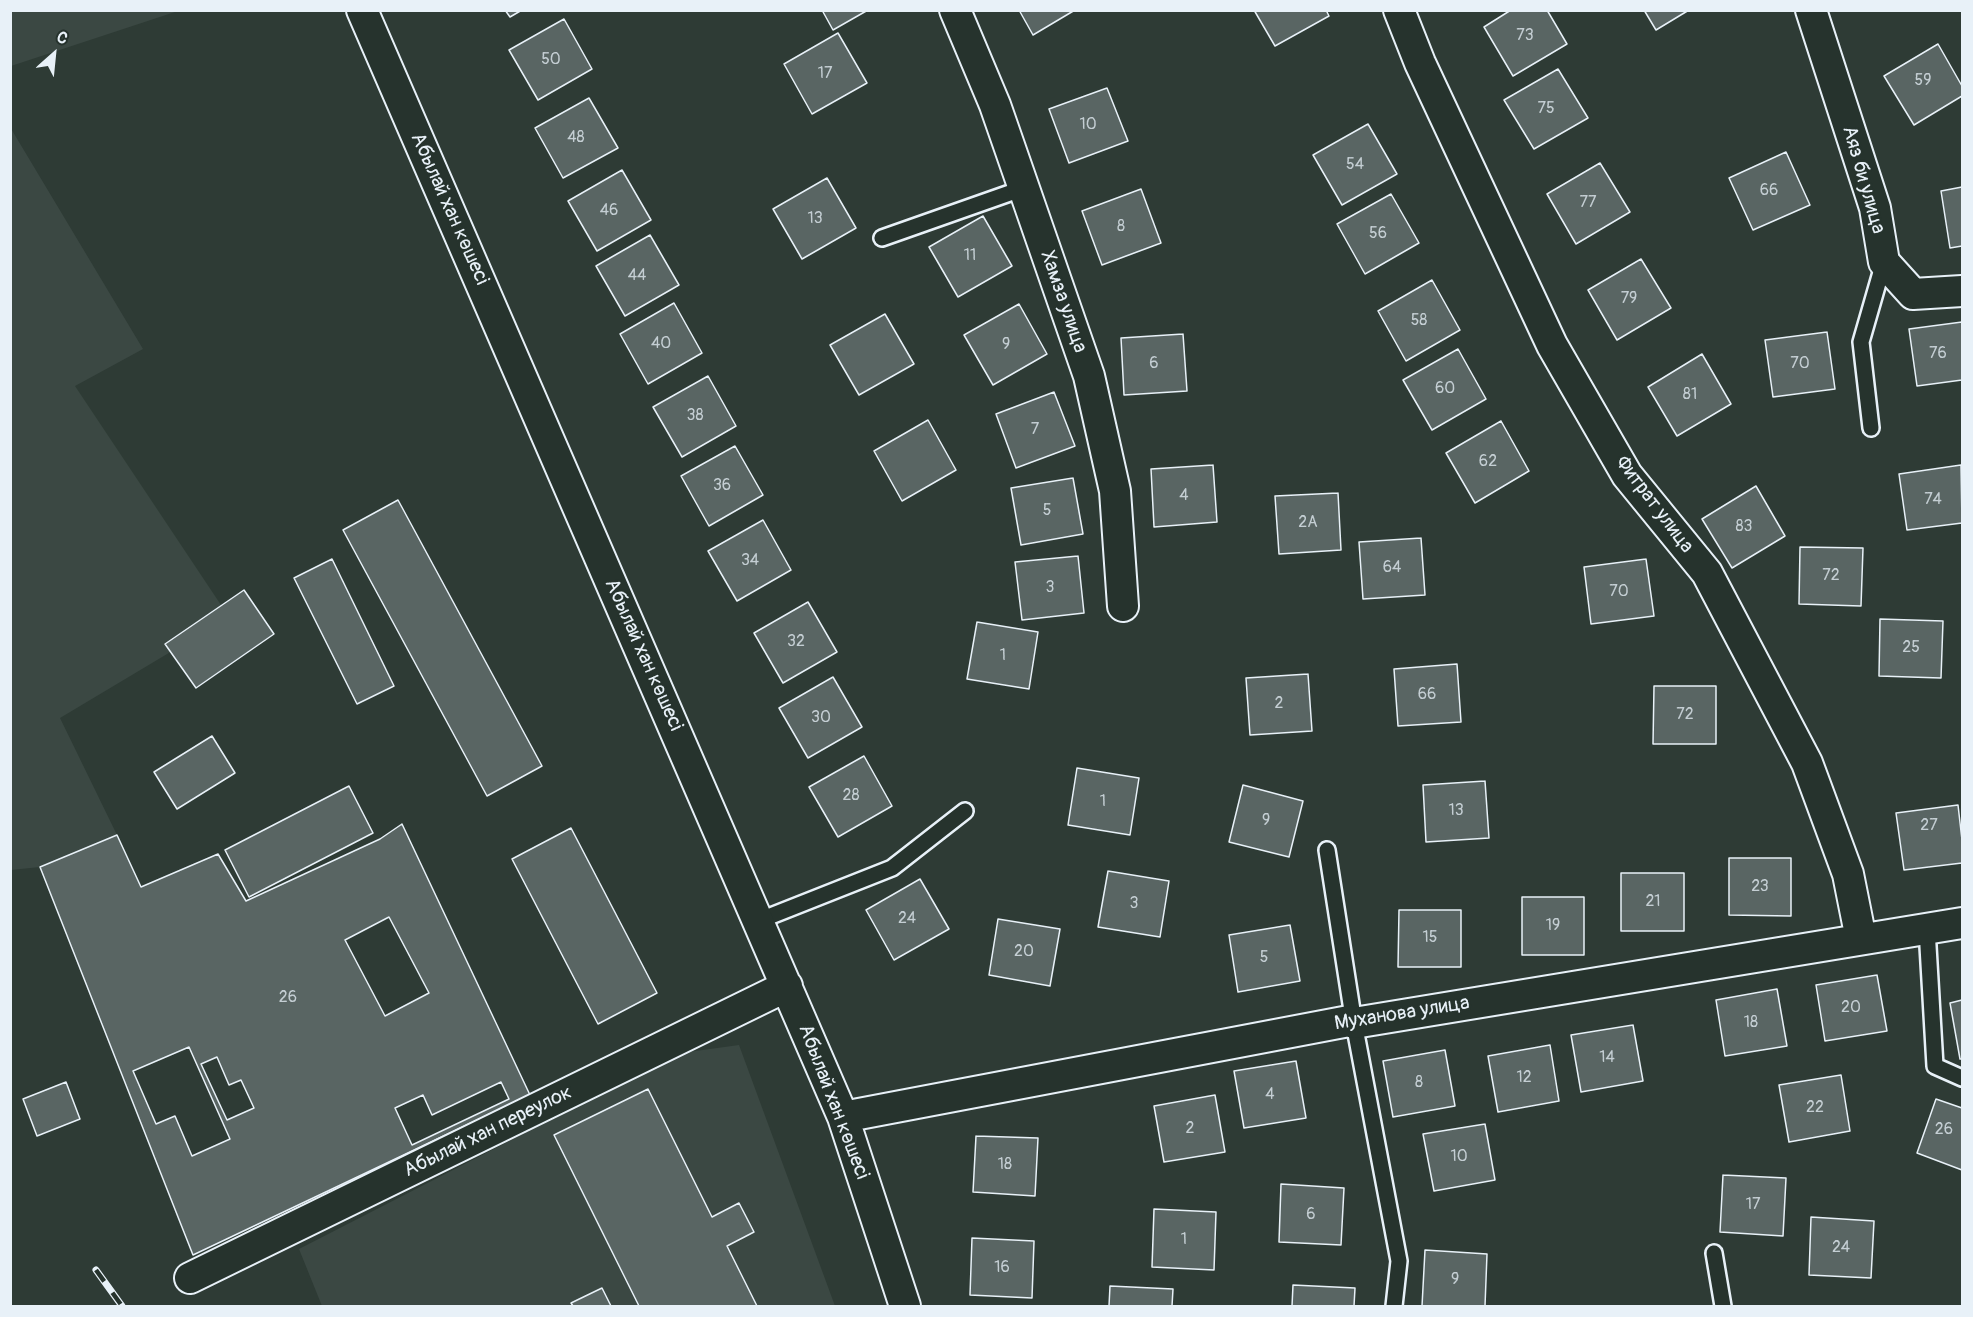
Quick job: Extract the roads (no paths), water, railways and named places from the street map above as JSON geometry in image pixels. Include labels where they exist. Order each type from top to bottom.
[{"type":"street","name":"Абылай хан көшесі","points":[[362,10],[843,1117],[905,1306]]},
{"type":"street","name":"Хамза улица","points":[[955,10],[995,105],[1089,376],[1115,492],[1123,606]]},
{"type":"street","name":"Фитрат улица","points":[[1399,10],[1420,63],[1552,345],[1627,475],[1707,573],[1807,763],[1848,874],[1861,939]]},
{"type":"street","name":"Аяз би улица","points":[[1811,10],[1875,208],[1884,262],[1913,294],[1962,291]]},
{"type":"street","name":"Муханова улица","points":[[843,1117],[1349,1021],[1354,1023],[1962,923]]},
{"type":"street","name":"Абылай хан переулок","points":[[190,1278],[787,986]]},
{"type":"lane","points":[[882,238],[1024,188]]},
{"type":"lane","points":[[1871,428],[1861,342],[1884,262]]},
{"type":"lane","points":[[758,921],[892,868],[965,811]]},
{"type":"lane","points":[[1327,850],[1354,1023],[1399,1261],[1394,1306]]},
{"type":"lane","points":[[1927,929],[1935,1066],[1962,1078]]},
{"type":"lane","points":[[1714,1253],[1723,1306]]},
{"type":"railway","points":[[96,1270],[122,1306]]}]
